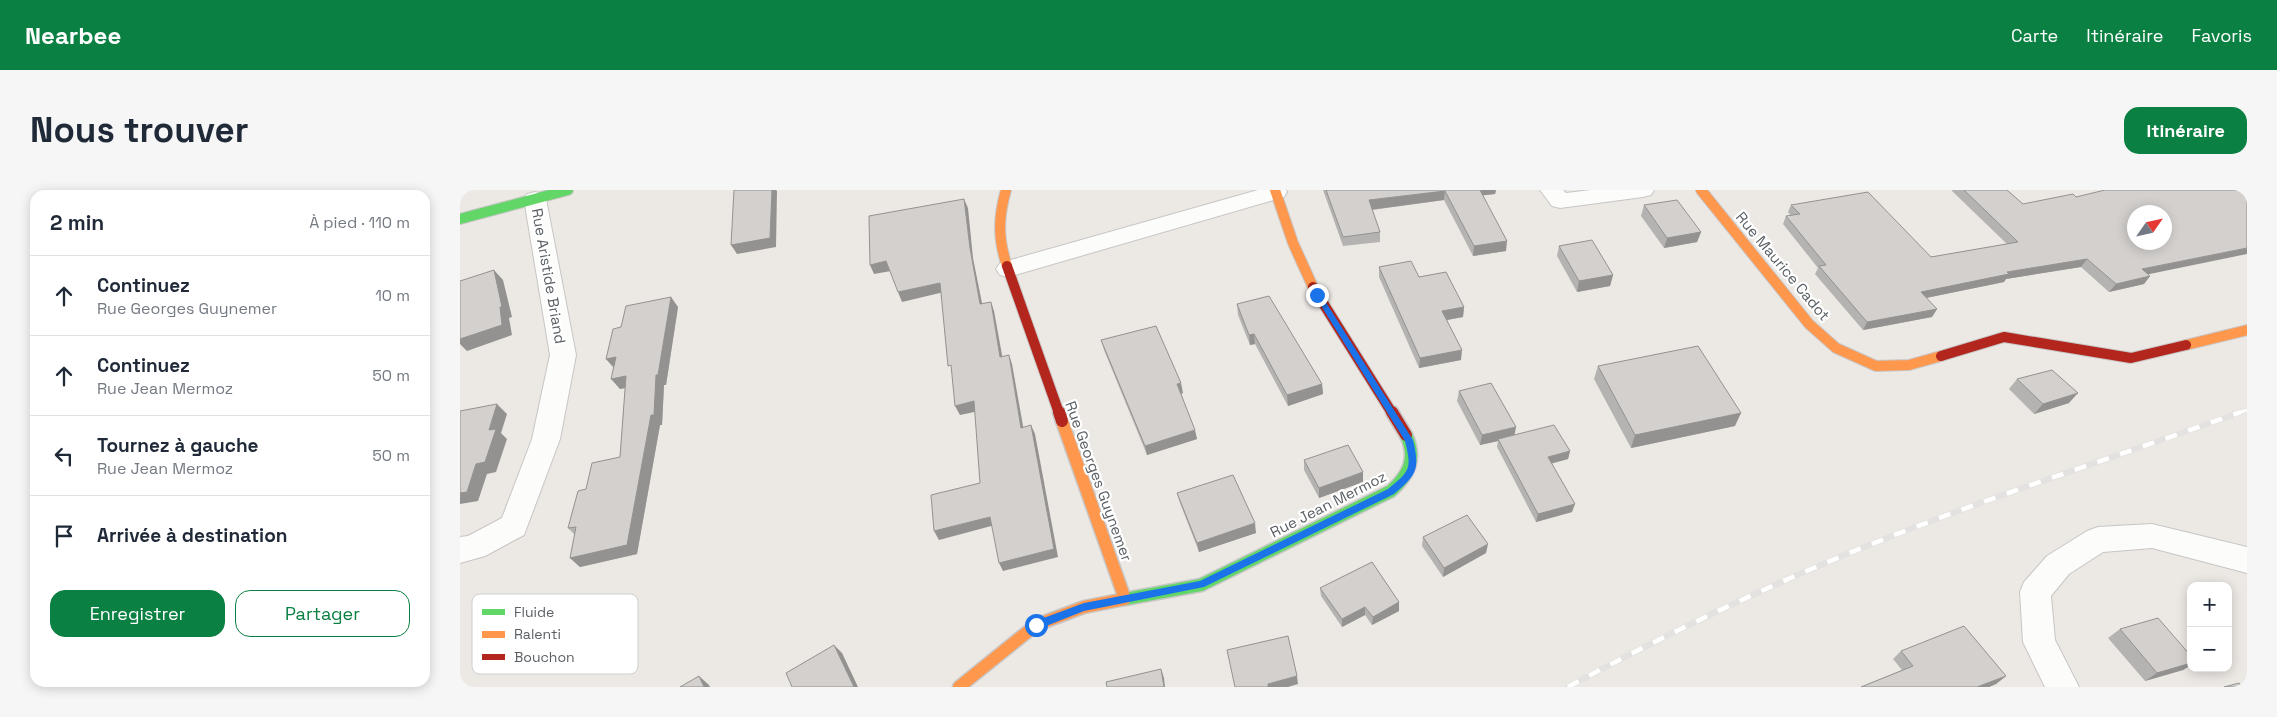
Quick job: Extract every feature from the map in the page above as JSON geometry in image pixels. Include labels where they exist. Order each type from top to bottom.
[{"type":"street","name":"Rue Aristide Briand","points":[[460,219],[568,190]]},
{"type":"street","name":"Rue Georges Guynemer","points":[[1006,190],[997,220],[1000,250],[1125,599]]},
{"type":"street","points":[[1551,190],[1560,201],[1643,190]]},
{"type":"street","name":"Rue Maurice Cadot","points":[[1701,190],[1809,324],[1836,348],[1876,366],[1909,365],[2004,337],[2131,358],[2247,330]]},
{"type":"street","points":[[1008,269],[1275,191]]},
{"type":"street","name":"Rue Jean Mermoz","points":[[1125,599],[1201,585],[1391,491],[1409,477],[1414,461],[1408,440],[1317,295],[1294,243],[1275,191]]},
{"type":"street","name":"Rue Aristide Briand","points":[[460,550],[474,547],[514,526],[546,439],[563,355],[535,199]]},
{"type":"street","points":[[2062,687],[2039,642],[2035,592],[2058,565],[2098,540],[2152,536],[2247,560]]},
{"type":"street","points":[[959,687],[1036,625],[1084,607],[1125,599]]},
{"type":"building","points":[[734,190],[772,190],[770,238],[731,245]]},
{"type":"building","points":[[1326,190],[1480,190],[1507,241],[1474,246],[1445,191],[1369,200],[1380,232],[1343,237]]},
{"type":"building","points":[[1964,190],[2007,190],[2023,204],[2073,194],[2076,197],[2105,190],[2247,190],[2247,248],[2142,269],[2150,276],[2116,284],[2087,259],[2007,272],[2009,274],[1921,292],[1937,309],[1867,322],[1819,266],[1826,265],[1786,216],[1800,214],[1791,205],[1868,192],[1931,257],[2018,242]]},
{"type":"building","points":[[964,199],[980,304],[991,302],[1000,357],[1009,355],[1021,428],[1031,425],[1054,549],[999,563],[990,517],[934,531],[931,495],[980,483],[974,401],[955,406],[951,365],[948,366],[940,283],[898,292],[886,261],[870,265],[869,216]]},
{"type":"building","points":[[1677,200],[1701,232],[1667,238],[1644,205]]},
{"type":"building","points":[[1592,240],[1613,275],[1579,281],[1559,246]]},
{"type":"building","points":[[1411,261],[1419,277],[1446,272],[1464,307],[1442,311],[1462,350],[1420,358],[1379,267]]},
{"type":"building","points":[[494,270],[502,307],[500,307],[502,325],[460,339],[460,281]]},
{"type":"building","points":[[1269,296],[1322,384],[1287,395],[1254,334],[1249,335],[1237,304]]},
{"type":"building","points":[[671,297],[658,375],[656,375],[654,415],[651,415],[627,545],[570,558],[576,527],[568,528],[578,491],[586,489],[592,463],[620,457],[626,376],[611,379],[616,357],[606,359],[613,329],[621,327],[626,306]]},
{"type":"building","points":[[1156,326],[1181,383],[1177,384],[1195,430],[1145,446],[1101,340]]},
{"type":"building","points":[[1698,346],[1741,413],[1635,435],[1598,366]]},
{"type":"building","points":[[2052,370],[2078,393],[2043,404],[2017,379]]},
{"type":"building","points":[[1491,383],[1516,427],[1482,435],[1459,391]]},
{"type":"building","points":[[497,404],[489,430],[496,429],[485,462],[476,464],[467,492],[460,493],[460,411]]},
{"type":"building","points":[[1554,425],[1570,451],[1548,457],[1575,504],[1538,514],[1498,439]]},
{"type":"building","points":[[1348,445],[1363,472],[1319,488],[1304,460]]},
{"type":"building","points":[[1233,475],[1255,523],[1197,543],[1177,493]]},
{"type":"building","points":[[1467,515],[1488,544],[1444,568],[1423,537]]},
{"type":"building","points":[[1372,562],[1399,602],[1373,617],[1365,607],[1342,619],[1320,588]]},
{"type":"building","points":[[2158,618],[2187,651],[2187,664],[2157,673],[2120,629]]},
{"type":"building","points":[[1964,626],[2006,676],[1977,687],[1861,687],[1913,666],[1901,651]]},
{"type":"building","points":[[1288,636],[1297,676],[1268,684],[1268,687],[1235,687],[1227,650]]},
{"type":"building","points":[[834,645],[854,687],[792,687],[786,673]]},
{"type":"building","points":[[1161,669],[1164,687],[1107,687],[1106,682]]},
{"type":"building","points":[[699,676],[704,687],[680,687]]},
{"type":"building","points":[[2239,683],[2242,687],[2224,687]]},
{"type":"railway","points":[[2241,412],[2247,410]]},
{"type":"railway","points":[[1568,687],[1706,617],[1776,584],[1847,554],[1994,498],[2241,412]]},
{"type":"traffic: fast","points":[[460,219],[568,190]]},
{"type":"traffic: fast","points":[[1125,599],[1201,585],[1391,491],[1403,479],[1411,466],[1412,451],[1406,435]]},
{"type":"traffic: slow","points":[[1006,190],[999,219],[999,236],[1007,266]]},
{"type":"traffic: slow","points":[[1275,190],[1293,243],[1313,287]]},
{"type":"traffic: slow","points":[[1701,190],[1809,324],[1836,348],[1876,366],[1909,365],[1941,356]]},
{"type":"traffic: slow","points":[[2186,345],[2247,330]]},
{"type":"traffic: slow","points":[[959,687],[1036,625],[1084,607],[1125,599],[1062,421]]},
{"type":"traffic: jam","points":[[1007,266],[1062,421]]},
{"type":"traffic: jam","points":[[1313,287],[1406,435]]},
{"type":"traffic: jam","points":[[1941,356],[2004,337],[2131,358],[2186,345]]},
{"type":"route","points":[[1036,625],[1084,607],[1201,585],[1391,491],[1409,477],[1414,461],[1408,440],[1317,295]]}]
